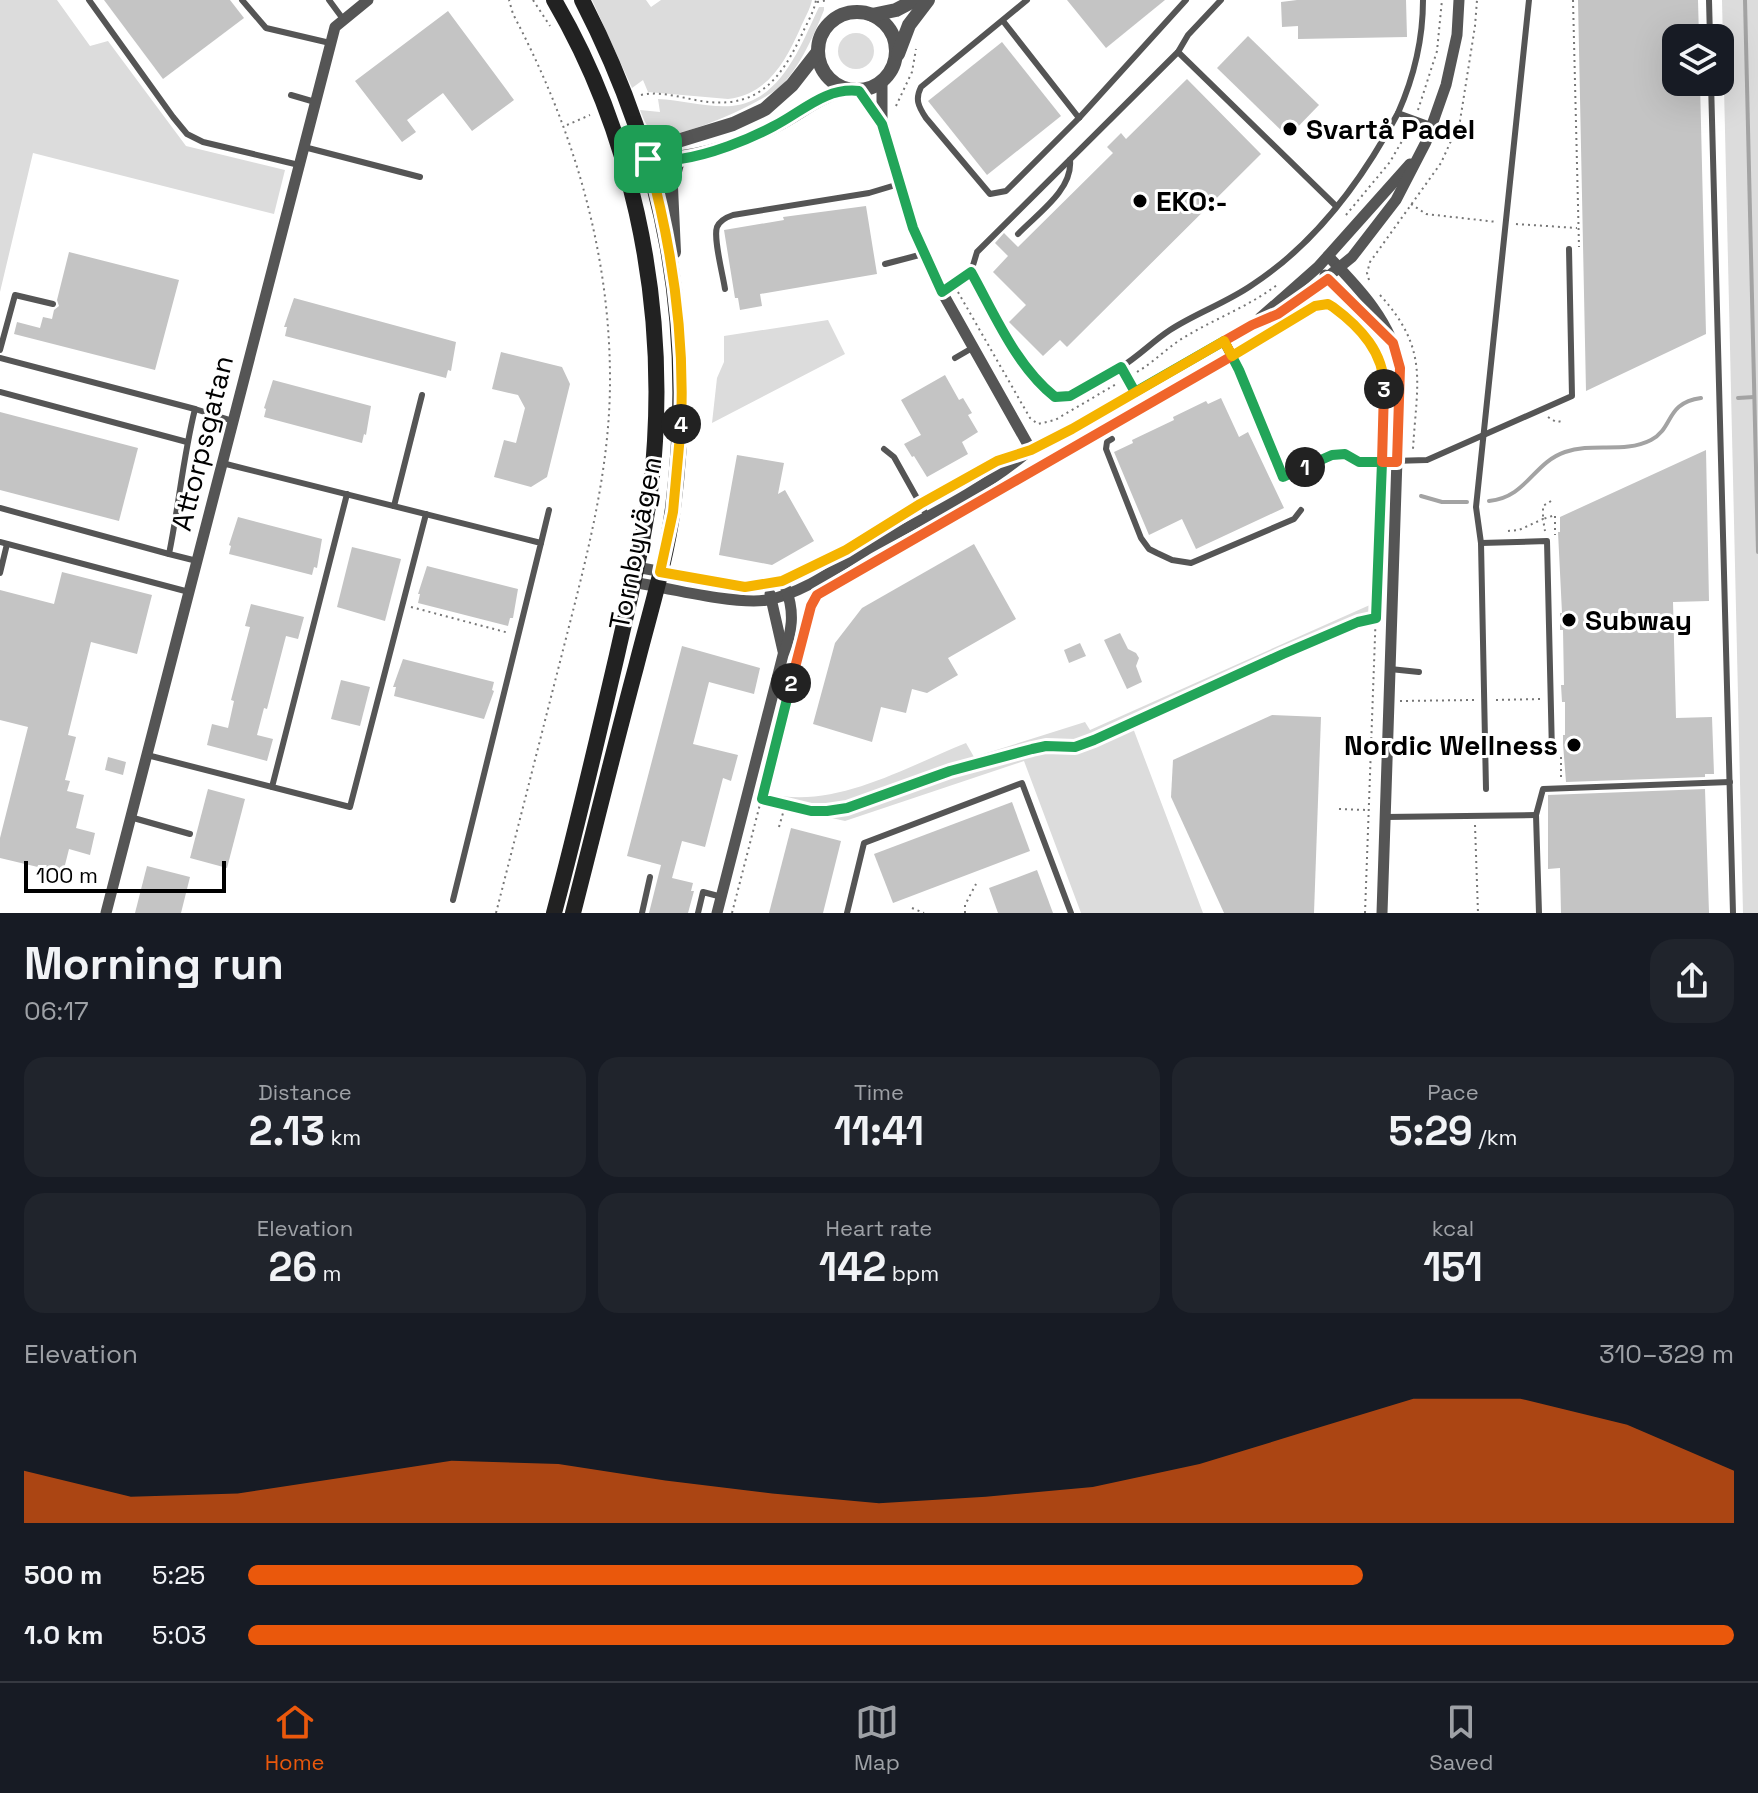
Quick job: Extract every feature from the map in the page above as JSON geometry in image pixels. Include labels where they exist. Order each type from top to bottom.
[{"type":"main road","name":"Tornbyvägen","points":[[554,0],[592,77],[625,166],[648,268],[657,359],[655,444],[648,507],[578,822],[554,913]]},
{"type":"main road","name":"Tornbyvägen","points":[[573,913],[659,579],[673,512],[681,429],[681,355],[675,289],[660,204],[648,159],[614,65],[582,0]]},
{"type":"street","name":"Attorpsgatan","points":[[106,913],[330,43],[335,27],[368,0]]},
{"type":"street","points":[[833,20],[834,0]]},
{"type":"street","points":[[882,124],[853,90],[827,77],[817,53],[820,38],[833,20],[852,12],[896,10],[915,0]]},
{"type":"street","points":[[648,159],[678,160],[757,135],[819,98],[882,82],[889,74],[909,25],[928,0]]},
{"type":"street","points":[[635,574],[738,600],[771,599],[787,594],[1003,473],[1031,450],[1252,325],[1278,314],[1328,279],[1363,246],[1396,200],[1432,126],[1451,65],[1459,0]]},
{"type":"street","points":[[866,9],[891,31],[895,61]]},
{"type":"street","points":[[625,166],[648,159],[671,143],[733,124],[765,109],[792,85],[817,53]]},
{"type":"street","points":[[882,82],[882,124],[923,254],[1031,450]]},
{"type":"street","points":[[1252,325],[1318,267],[1418,155]]},
{"type":"street","points":[[675,289],[671,187],[678,160]]},
{"type":"street","points":[[1328,256],[1382,319],[1400,368],[1382,913]]},
{"type":"street","points":[[1318,267],[1393,343]]},
{"type":"street","points":[[659,579],[733,586],[767,586],[782,581],[846,550],[997,461],[1031,450]]},
{"type":"street","points":[[717,913],[783,655],[791,635],[792,611],[782,581]]},
{"type":"street","points":[[767,586],[782,639],[783,655]]},
{"type":"lane","points":[[89,0],[187,134],[203,142],[299,165]]},
{"type":"lane","points":[[242,0],[266,28],[330,43]]},
{"type":"lane","points":[[329,0],[343,19]]},
{"type":"lane","points":[[1027,0],[921,87],[916,96],[926,118],[990,194],[1006,191],[1079,118],[1186,0]]},
{"type":"lane","points":[[942,292],[971,272],[977,252],[1178,52],[1188,35],[1221,0]]},
{"type":"lane","points":[[971,272],[1026,369],[1055,397],[1070,396],[1121,367],[1169,330],[1263,278],[1313,233],[1336,206],[1364,171],[1398,113],[1409,87],[1418,55],[1423,0]]},
{"type":"lane","points":[[1486,789],[1481,543],[1476,507],[1529,0]]},
{"type":"lane","points":[[1709,0],[1710,24]]},
{"type":"lane","points":[[1003,21],[1079,118]]},
{"type":"lane","points":[[1178,52],[1336,206]]},
{"type":"lane","points":[[291,95],[315,102]]},
{"type":"lane","points":[[1711,96],[1733,913]]},
{"type":"lane","points":[[1398,113],[1432,126]]},
{"type":"lane","points":[[304,147],[420,177]]},
{"type":"lane","points":[[1018,234],[1059,191],[1071,168],[1070,160]]},
{"type":"lane","points":[[725,289],[717,235],[717,226],[724,219],[869,193],[899,184]]},
{"type":"lane","points":[[1224,341],[1283,477],[1332,455],[1345,454],[1359,462],[1412,462],[1445,453],[1572,396],[1569,249]]},
{"type":"lane","points":[[885,264],[923,254]]},
{"type":"lane","points":[[0,350],[15,295],[53,304]]},
{"type":"lane","points":[[955,358],[974,347]]},
{"type":"lane","points":[[0,358],[233,421]]},
{"type":"lane","points":[[1121,367],[1135,392]]},
{"type":"lane","points":[[0,392],[187,442]]},
{"type":"lane","points":[[394,506],[422,395]]},
{"type":"lane","points":[[169,554],[195,409]]},
{"type":"lane","points":[[1112,439],[1107,442],[1106,449],[1141,538],[1149,549],[1172,560],[1191,563],[1294,519],[1301,510]]},
{"type":"lane","points":[[884,449],[894,457],[927,516]]},
{"type":"lane","points":[[222,463],[541,543]]},
{"type":"lane","points":[[272,787],[347,494]]},
{"type":"lane","points":[[0,508],[197,561]]},
{"type":"lane","points":[[453,900],[549,510]]},
{"type":"lane","points":[[146,755],[350,807],[426,514]]},
{"type":"lane","points":[[1481,543],[1547,541],[1552,753]]},
{"type":"lane","points":[[0,573],[4,543],[189,592]]},
{"type":"lane","points":[[1390,669],[1419,672]]},
{"type":"lane","points":[[1539,913],[1536,815],[1543,789],[1730,782]]},
{"type":"lane","points":[[847,913],[864,843],[1022,783],[1071,913]]},
{"type":"lane","points":[[1385,817],[1536,815]]},
{"type":"lane","points":[[130,817],[190,834]]},
{"type":"lane","points":[[642,913],[650,877]]},
{"type":"lane","points":[[698,913],[703,892],[722,897]]},
{"type":"path","points":[[496,913],[591,544],[603,479],[609,351],[592,216],[565,125],[509,0]]},
{"type":"path","points":[[533,0],[552,30]]},
{"type":"path","points":[[636,97],[655,94],[726,103],[754,96],[772,83],[791,59],[816,1],[828,0]]},
{"type":"path","points":[[1339,223],[1390,162],[1414,119],[1437,51],[1442,0]]},
{"type":"path","points":[[1412,462],[1417,376],[1415,351],[1403,322],[1373,286],[1367,273],[1370,262],[1441,163],[1460,121],[1477,0]]},
{"type":"path","points":[[1573,0],[1578,71],[1579,259]]},
{"type":"path","points":[[894,114],[898,97],[915,60],[916,38],[909,25]]},
{"type":"path","points":[[565,125],[591,115]]},
{"type":"path","points":[[1410,203],[1426,214],[1579,228]]},
{"type":"path","points":[[953,284],[1030,418],[1038,424],[1055,420],[1157,360],[1180,340],[1256,300],[1277,285]]},
{"type":"path","points":[[1309,309],[1322,304],[1344,315],[1378,355],[1384,380],[1365,913]]},
{"type":"path","points":[[995,492],[1298,316]]},
{"type":"path","points":[[1545,408],[1549,420],[1563,421]]},
{"type":"path","points":[[1547,541],[1543,506],[1551,501]]},
{"type":"path","points":[[1507,531],[1519,530],[1543,519]]},
{"type":"path","points":[[732,913],[811,606],[823,591]]},
{"type":"path","points":[[402,605],[519,635]]},
{"type":"path","points":[[762,799],[811,811],[847,808],[950,771],[1032,749],[1082,746],[1295,649],[1358,622],[1376,618]]},
{"type":"path","points":[[779,827],[785,804]]},
{"type":"path","points":[[1339,809],[1368,810]]},
{"type":"path","points":[[1475,816],[1478,913]]},
{"type":"path","points":[[965,913],[965,905],[976,884]]},
{"type":"path","points":[[912,908],[924,913]]},
{"type":"shaded area","points":[[0,0],[57,0],[90,46],[108,41],[186,146],[285,170],[274,214],[33,153],[0,292]]},
{"type":"shaded area","points":[[592,0],[646,0],[651,7],[661,0],[812,0],[794,41],[773,74],[754,91],[728,99],[648,92],[643,80],[632,88]]},
{"type":"shaded area","points":[[1722,0],[1758,0],[1758,913],[1743,913],[1724,96],[1734,96],[1734,24],[1723,24]]},
{"type":"shaded area","points":[[819,7],[824,7],[824,10],[806,50],[789,77],[773,92],[722,118],[684,132],[658,134],[646,124],[640,110],[660,112],[658,99],[732,106],[764,94],[787,69]]},
{"type":"shaded area","points":[[856,33],[869,38],[874,51],[869,64],[856,69],[843,64],[838,51],[843,38]]},
{"type":"shaded area","points":[[828,320],[845,354],[712,423],[717,378],[724,362],[724,336]]},
{"type":"shaded area","points":[[1372,604],[1368,613],[1081,742],[1042,743],[950,767],[834,807],[806,806],[766,796],[767,793],[792,797],[817,796],[843,791],[894,774],[966,743],[974,757],[1085,722],[1090,730]]},
{"type":"shaded area","points":[[1133,728],[1203,913],[1081,913],[1024,761],[845,821],[823,816],[838,814],[939,778],[1036,751],[1080,750]]},
{"type":"building","points":[[104,0],[230,0],[244,18],[163,79]]},
{"type":"building","points":[[1067,0],[1165,0],[1106,48]]},
{"type":"building","points":[[1406,0],[1407,37],[1298,39],[1298,26],[1282,27],[1281,2]]},
{"type":"building","points":[[1578,0],[1698,0],[1699,24],[1662,24],[1662,96],[1700,96],[1706,334],[1586,391]]},
{"type":"building","points":[[448,11],[514,100],[472,131],[443,93],[407,120],[416,132],[402,142],[355,81]]},
{"type":"building","points":[[1248,36],[1319,105],[1288,137],[1217,68]]},
{"type":"building","points":[[1002,42],[1061,116],[987,175],[928,101]]},
{"type":"building","name":"EKO:-","points":[[1187,79],[1261,154],[1067,347],[1060,340],[1043,356],[1009,322],[1026,305],[993,272],[1008,256],[995,243],[1004,233],[1018,247],[1113,153],[1107,147],[1121,133],[1126,139]]},
{"type":"building","points":[[866,206],[877,274],[760,294],[762,306],[740,310],[738,298],[735,298],[724,230],[784,220],[783,217]]},
{"type":"building","points":[[69,252],[179,280],[155,370],[14,334],[17,322],[40,328],[43,317],[52,319],[54,310],[59,306],[57,300]]},
{"type":"building","points":[[294,298],[456,342],[451,371],[448,370],[446,378],[285,336],[287,327],[284,327]]},
{"type":"building","points":[[501,352],[562,367],[570,384],[547,477],[531,487],[494,477],[504,440],[516,443],[525,408],[518,395],[492,389]]},
{"type":"building","points":[[945,375],[959,400],[963,398],[972,413],[968,415],[978,432],[962,442],[968,454],[927,477],[904,444],[921,435],[901,400]]},
{"type":"building","points":[[273,380],[371,406],[362,443],[264,417]]},
{"type":"building","points":[[1221,398],[1239,437],[1248,432],[1284,508],[1196,549],[1182,519],[1149,535],[1114,452],[1174,420],[1173,417],[1206,401],[1208,404]]},
{"type":"building","points":[[0,412],[138,448],[119,521],[0,490]]},
{"type":"building","points":[[1706,450],[1709,601],[1673,602],[1676,718],[1712,717],[1714,774],[1705,774],[1705,777],[1566,782],[1563,744],[1565,702],[1562,702],[1561,685],[1564,685],[1563,630],[1560,630],[1560,517]]},
{"type":"building","points":[[737,455],[784,463],[778,494],[785,490],[814,541],[772,565],[719,555]]},
{"type":"building","points":[[238,517],[322,539],[317,568],[314,567],[312,575],[229,554]]},
{"type":"building","points":[[974,544],[1016,619],[948,658],[958,675],[927,693],[912,689],[906,713],[881,707],[872,742],[813,724],[835,643],[862,608]]},
{"type":"building","points":[[352,547],[401,559],[385,621],[337,607]]},
{"type":"building","points":[[427,566],[518,589],[513,618],[510,618],[508,626],[418,603]]},
{"type":"building","points":[[62,572],[152,595],[137,654],[91,642],[68,735],[76,737],[65,780],[70,781],[67,791],[84,795],[76,828],[95,833],[90,855],[69,849],[63,873],[0,858],[0,838],[28,727],[0,720],[0,590],[54,604]]},
{"type":"building","points":[[251,604],[304,617],[298,639],[286,636],[257,735],[273,739],[267,761],[207,745],[212,724],[228,728],[234,701],[231,700],[250,627],[245,626]]},
{"type":"building","points":[[1120,633],[1128,649],[1139,658],[1136,666],[1142,682],[1127,689],[1104,640]]},
{"type":"building","points":[[1080,643],[1086,656],[1069,663],[1064,650]]},
{"type":"building","points":[[682,646],[760,668],[754,694],[709,682],[693,744],[738,755],[731,781],[723,778],[705,847],[682,841],[672,878],[693,883],[688,913],[649,913],[661,865],[627,856]]},
{"type":"building","points":[[403,659],[494,682],[484,719],[394,696],[396,687],[393,687]]},
{"type":"building","points":[[341,680],[370,687],[360,726],[331,719]]},
{"type":"building","points":[[1272,715],[1321,717],[1314,913],[1224,913],[1171,797],[1173,760]]},
{"type":"building","points":[[108,757],[126,762],[123,775],[105,770]]},
{"type":"building","points":[[208,789],[245,799],[227,868],[190,858]]},
{"type":"building","points":[[1705,789],[1709,913],[1561,913],[1560,868],[1548,869],[1548,795]]},
{"type":"building","points":[[1012,802],[1030,851],[893,903],[874,854]]},
{"type":"building","points":[[791,828],[841,841],[823,913],[769,913]]},
{"type":"building","points":[[147,866],[190,877],[181,913],[135,913]]},
{"type":"building","points":[[1037,870],[1053,913],[998,913],[989,888]]},
{"type":"waterway","points":[[1745,0],[1758,552]]},
{"type":"waterway","points":[[1738,398],[1754,397]]},
{"type":"waterway","points":[[1489,501],[1512,493],[1554,457],[1565,452],[1630,446],[1651,440],[1663,429],[1675,410],[1701,398]]},
{"type":"waterway","points":[[1421,496],[1442,502],[1467,502]]},
{"type":"place","name":"Svartå Padel","points":[[1290,129]]},
{"type":"place","name":"EKO:-","points":[[1140,201]]},
{"type":"place","name":"Subway","points":[[1569,620]]},
{"type":"place","name":"Nordic Wellness","points":[[1574,745]]},
{"type":"route","points":[[648,159],[669,247],[681,355],[680,444],[673,512],[660,572],[745,587],[767,586],[782,581],[846,550],[997,461],[1031,450],[1072,429],[1224,341],[1232,356],[1322,304],[1328,304],[1344,315],[1372,346],[1382,363],[1382,462],[1397,462],[1400,368],[1393,343],[1328,279],[1278,314],[1224,341],[1232,356],[817,595],[811,606],[762,799],[811,811],[847,808],[950,771],[1032,749],[1082,746],[1283,654],[1358,622],[1376,618],[1382,462],[1359,462],[1345,454],[1332,455],[1283,477],[1239,370],[1232,356],[1224,341],[1135,392],[1121,367],[1070,396],[1055,397],[1026,369],[971,272],[942,292],[913,228],[882,124],[859,91],[847,89],[819,98],[776,126],[736,142],[678,160],[648,159]]}]
